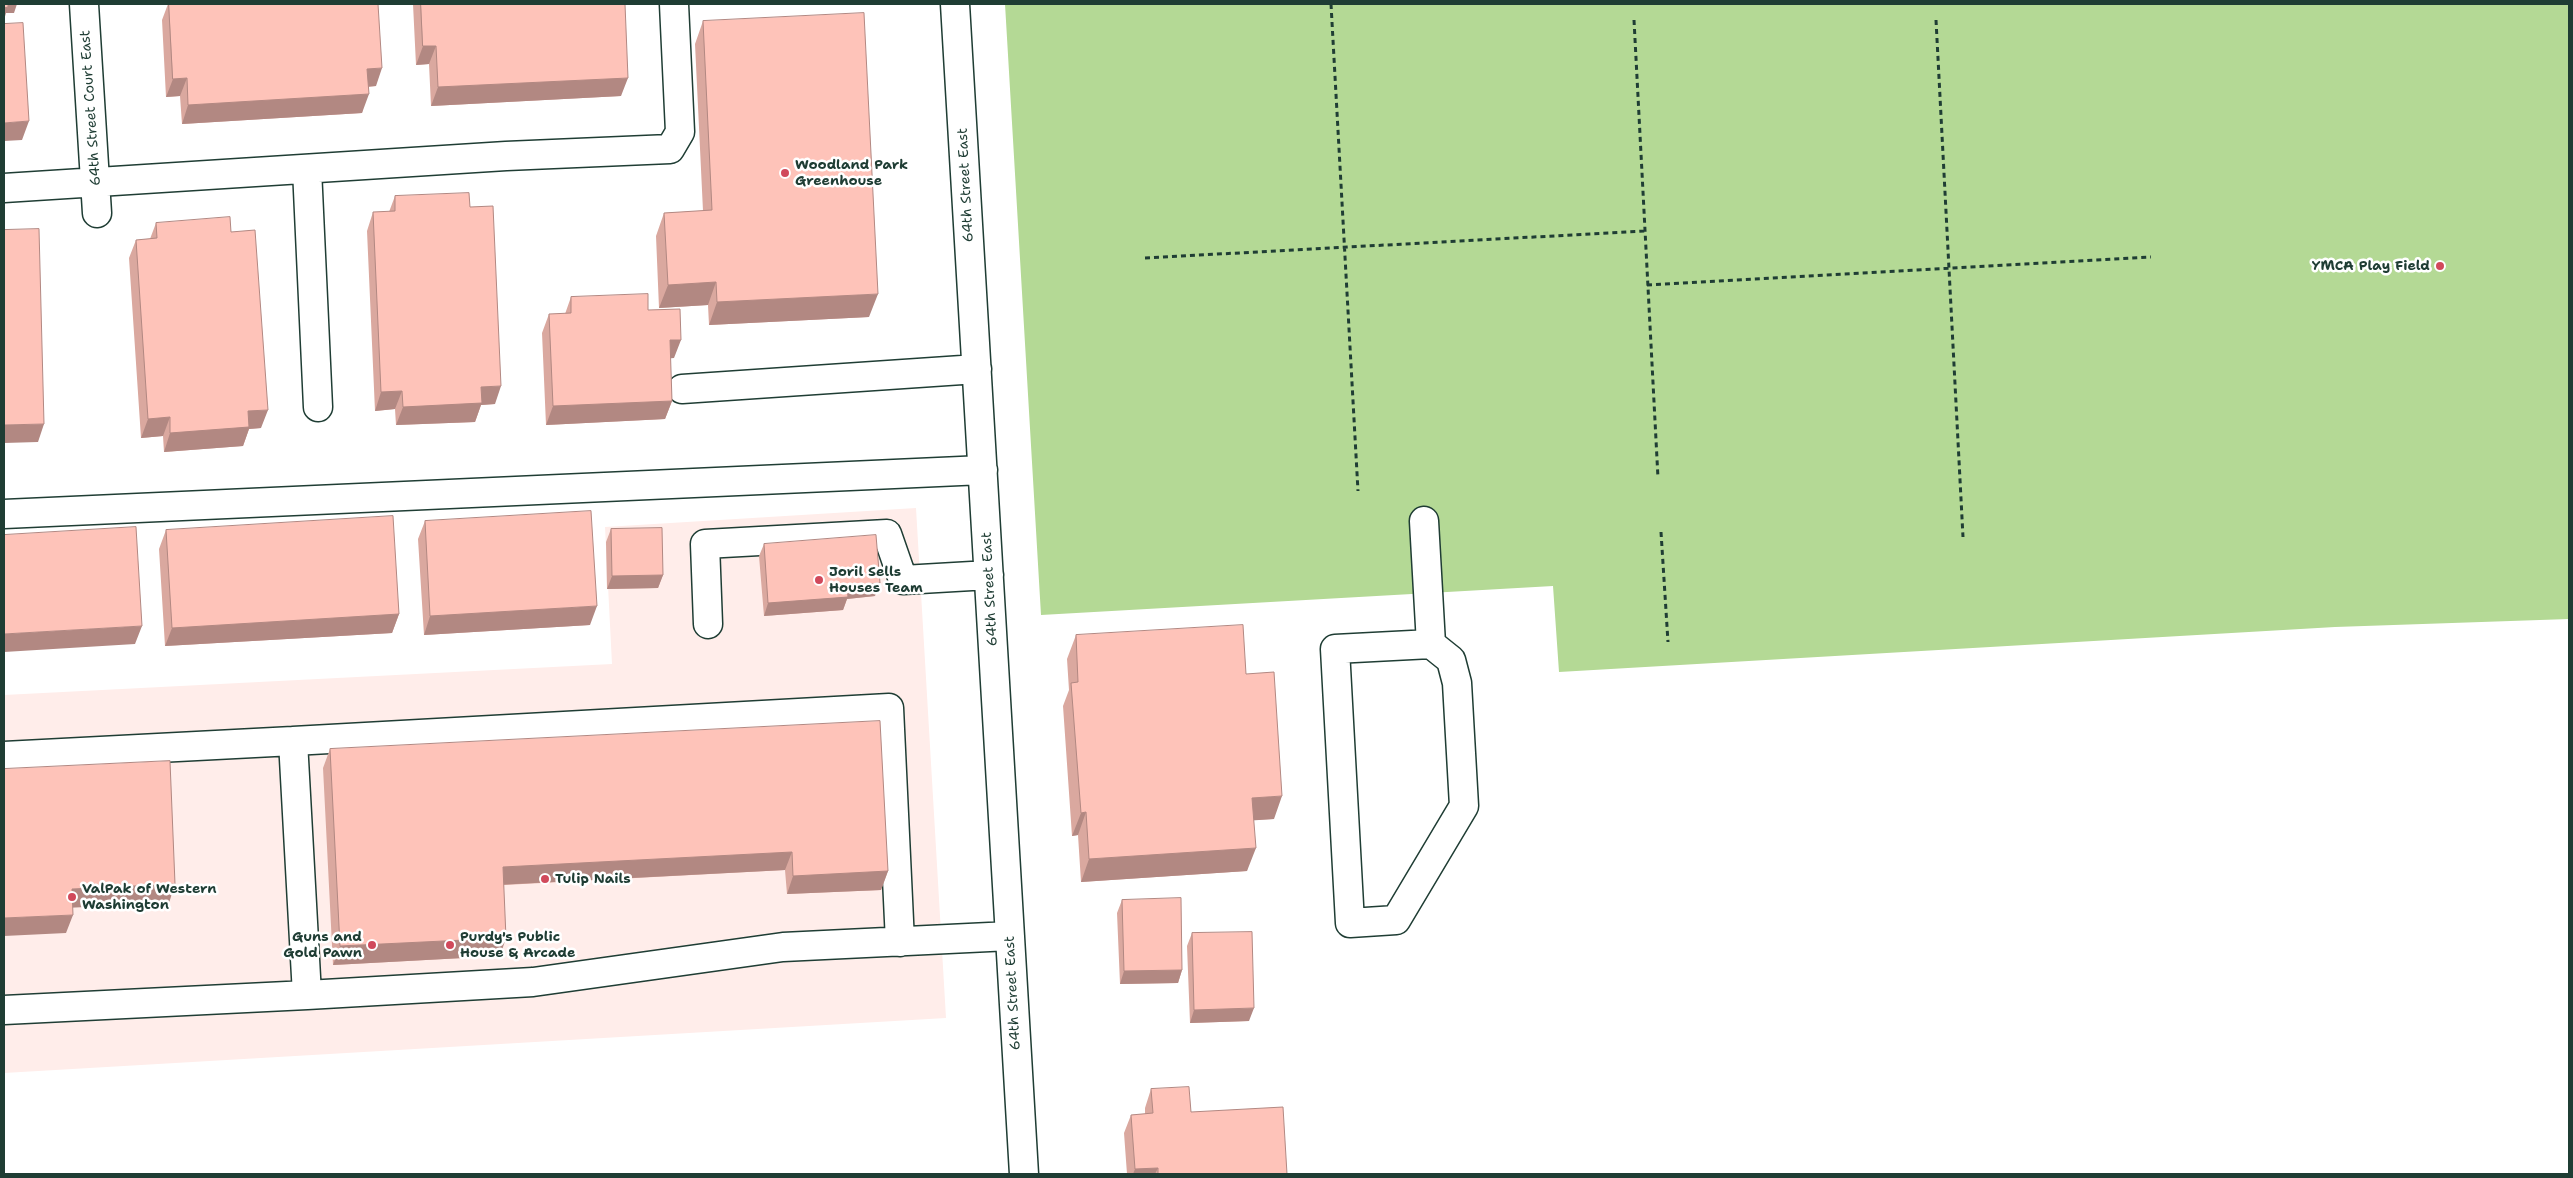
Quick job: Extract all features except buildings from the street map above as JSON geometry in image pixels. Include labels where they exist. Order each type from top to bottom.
[{"type":"street","name":"64th Street Court East","points":[[84,4],[97,212]]},
{"type":"street","points":[[4,188],[96,184],[506,156],[670,149],[680,132],[674,4]]},
{"type":"street","name":"64th Street East","points":[[955,4],[1024,1174]]},
{"type":"street","points":[[307,169],[318,407]]},
{"type":"street","points":[[682,389],[977,369]]},
{"type":"street","points":[[4,514],[983,470]]},
{"type":"street","points":[[1424,521],[1432,644],[1451,660],[1457,683],[1464,806],[1396,920],[1350,922],[1335,649],[1432,644]]},
{"type":"street","points":[[708,624],[705,544],[887,534],[903,580],[989,575]]},
{"type":"street","points":[[4,756],[292,742],[889,708],[900,942]]},
{"type":"street","points":[[292,742],[307,994]]},
{"type":"street","points":[[4,1010],[533,982],[783,947],[1010,936]]},
{"type":"path","points":[[1331,4],[1358,491]]},
{"type":"path","points":[[1634,20],[1658,478]]},
{"type":"path","points":[[1936,20],[1963,537]]},
{"type":"path","points":[[1145,258],[1645,231]]},
{"type":"path","points":[[1647,285],[2151,257]]},
{"type":"path","points":[[1661,532],[1668,642]]},
{"type":"shaded area","points":[[916,508],[946,1018],[4,1073],[4,695],[612,664],[605,527]]},
{"type":"green space","points":[[1005,4],[2569,4],[2569,619],[2335,627],[1559,672],[1553,586],[1041,615]]},
{"type":"place","name":"Woodland Park Greenhouse","points":[[785,173]]},
{"type":"place","name":"YMCA Play Field","points":[[2440,266]]},
{"type":"place","name":"Joril Sells Houses Team","points":[[819,580]]},
{"type":"place","name":"Tulip Nails","points":[[545,879]]},
{"type":"place","name":"ValPak of Western Washington","points":[[72,897]]},
{"type":"place","name":"Guns and Gold Pawn","points":[[372,945]]},
{"type":"place","name":"Purdy's Public House & Arcade","points":[[450,945]]}]
